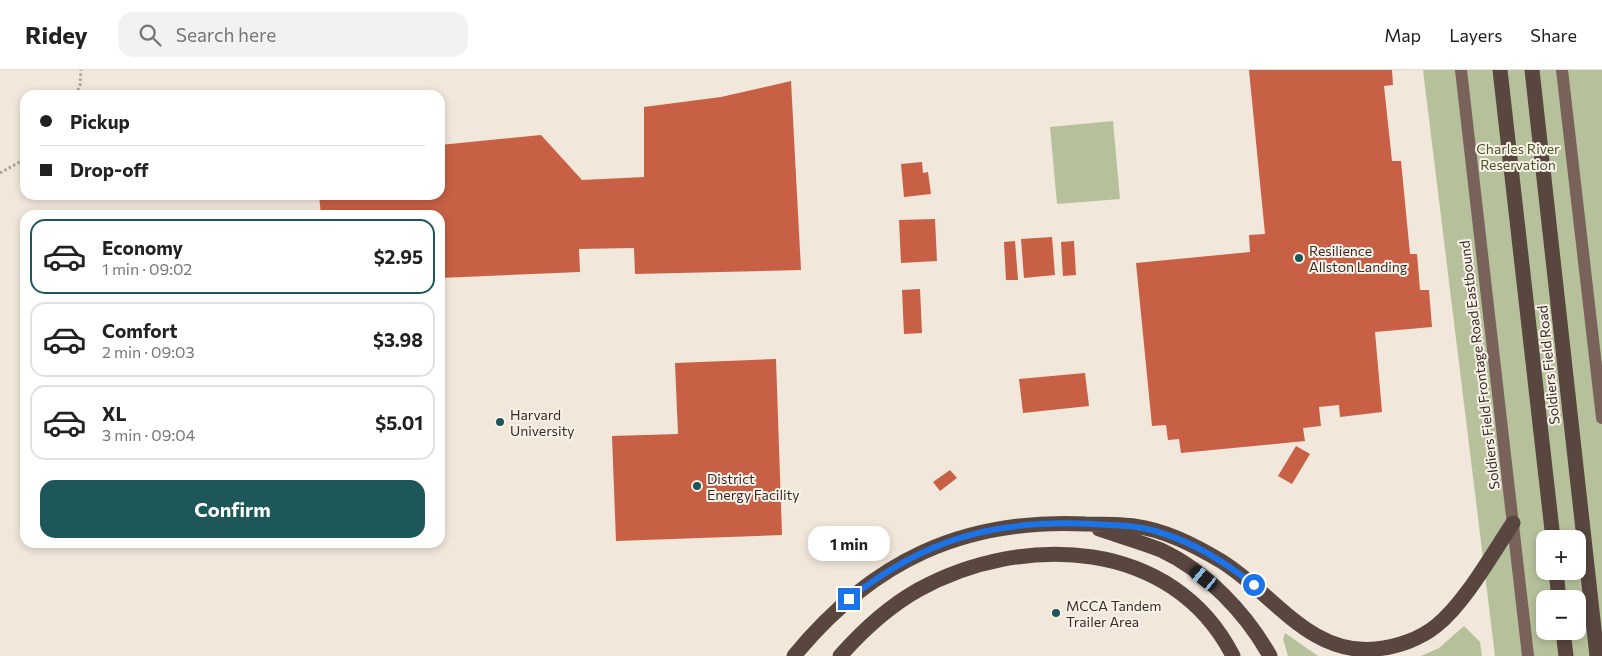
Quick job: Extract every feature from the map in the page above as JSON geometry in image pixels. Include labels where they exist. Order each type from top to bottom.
[{"type":"highway","name":"Soldiers Field Road","points":[[1500,70],[1552,530]]},
{"type":"highway","name":"Soldiers Field Road","points":[[1532,70],[1597,656]]},
{"type":"highway","points":[[794,656],[828,619],[861,590],[887,571],[927,550],[957,538],[991,529],[1036,523],[1132,526],[1174,537],[1207,553],[1239,573],[1309,632],[1334,645],[1369,650],[1404,643],[1436,627],[1463,597],[1512,523]]},
{"type":"highway","points":[[1081,523],[1162,551],[1190,568],[1211,584],[1232,605],[1270,656]]},
{"type":"highway","points":[[840,656],[887,611],[941,579],[996,561],[1027,556],[1062,554],[1096,557],[1125,564],[1171,585],[1189,599],[1212,623],[1233,656]]},
{"type":"highway","points":[[1564,640],[1566,656]]},
{"type":"main road","name":"Soldiers Field Frontage Road Eastbound","points":[[1461,70],[1528,656]]},
{"type":"main road","points":[[1562,70],[1602,418]]},
{"type":"path","points":[[78,90],[81,70]]},
{"type":"path","points":[[0,173],[20,163]]},
{"type":"green space","name":"Charles River Reservation","points":[[1423,70],[1602,70],[1602,656],[1495,656]]},
{"type":"green space","points":[[1113,121],[1120,199],[1057,204],[1050,127]]},
{"type":"green space","points":[[1464,626],[1480,642],[1482,656],[1421,656],[1439,648]]},
{"type":"green space","points":[[1285,633],[1318,656],[1288,656],[1283,639]]},
{"type":"building","name":"Resilience Allston Landing","points":[[1249,70],[1392,70],[1393,85],[1384,86],[1392,161],[1401,161],[1410,254],[1417,254],[1420,290],[1429,290],[1432,327],[1375,332],[1382,412],[1340,417],[1339,405],[1319,407],[1321,426],[1303,428],[1305,441],[1181,453],[1179,439],[1168,440],[1166,425],[1152,426],[1136,263],[1250,252],[1249,235],[1265,234]]},
{"type":"building","points":[[791,81],[801,270],[635,274],[634,248],[579,249],[580,272],[445,278],[445,210],[320,210],[320,200],[445,200],[445,145],[541,135],[582,180],[644,177],[644,107],[721,97]]},
{"type":"building","points":[[922,162],[923,173],[928,172],[931,194],[904,197],[901,164]]},
{"type":"building","points":[[935,219],[937,261],[901,263],[899,220]]},
{"type":"building","points":[[1052,237],[1055,275],[1024,278],[1021,239]]},
{"type":"building","points":[[1015,241],[1018,280],[1006,280],[1004,242]]},
{"type":"building","points":[[1074,241],[1076,275],[1063,276],[1061,242]]},
{"type":"building","points":[[920,289],[922,333],[904,334],[902,290]]},
{"type":"building","name":"District Energy Facility","points":[[776,359],[782,535],[616,541],[612,436],[678,434],[675,363]]},
{"type":"building","points":[[1085,373],[1089,406],[1023,413],[1019,379]]},
{"type":"building","points":[[1296,446],[1310,454],[1292,484],[1278,476]]},
{"type":"building","points":[[950,470],[957,478],[940,491],[933,482]]},
{"type":"place","name":"Resilience Allston Landing","points":[[1299,258]]},
{"type":"place","name":"Harvard University","points":[[500,422]]},
{"type":"place","name":"District Energy Facility","points":[[697,486]]},
{"type":"place","name":"MCCA Tandem Trailer Area","points":[[1056,613]]},
{"type":"route","points":[[849,599],[887,571],[942,543],[991,529],[1014,525],[1058,522],[1132,526],[1156,531],[1191,544],[1223,562],[1254,585]]}]
